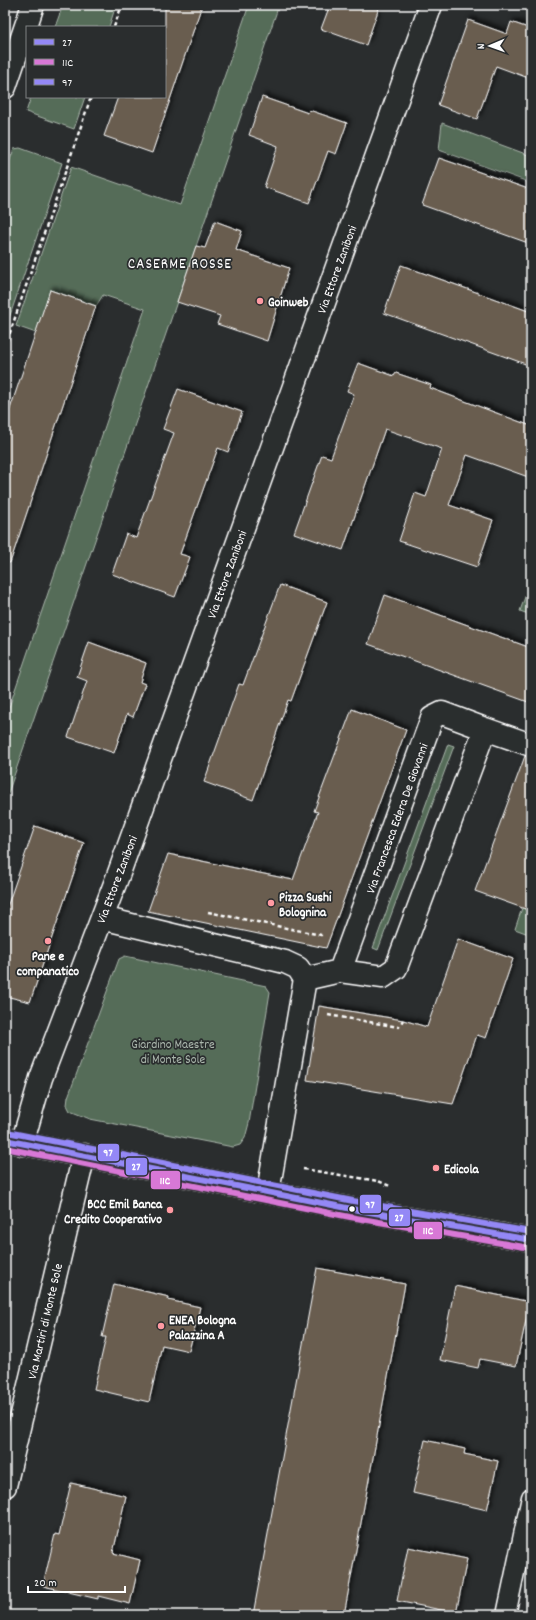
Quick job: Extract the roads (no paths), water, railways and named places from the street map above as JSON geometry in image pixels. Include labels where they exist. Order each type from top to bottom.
[{"type":"street","points":[[5,87],[33,5]]},
{"type":"street","name":"Via Ettore Zaniboni","points":[[14,1142],[41,1078],[119,873],[431,5]]},
{"type":"street","name":"Via Francesca Edera De Giovanni","points":[[340,971],[432,718],[442,713],[531,746]]},
{"type":"street","points":[[305,979],[340,971],[383,977],[396,968],[485,729]]},
{"type":"street","points":[[102,918],[285,962],[298,968],[305,979],[268,1192]]},
{"type":"street","points":[[14,1142],[352,1209],[531,1240]]},
{"type":"street","name":"Via Martiri di Monte Sole","points":[[5,1486],[84,1155]]},
{"type":"lane","points":[[506,1615],[531,1497]]},
{"type":"place","name":"Goinweb","points":[[260,301]]},
{"type":"place","name":"Pizza Sushi Bolognina","points":[[271,903]]},
{"type":"place","name":"Pane e companatico","points":[[48,941]]},
{"type":"place","name":"Edicola","points":[[436,1168]]},
{"type":"place","name":"BCC Emil Banca Credito Cooperativo","points":[[170,1210]]},
{"type":"place","name":"ENEA Bologna Palazzina A","points":[[161,1326]]},
{"type":"district","name":"CASERME ROSSE","points":[[180,263]]},
{"type":"park label","name":"Giardino Maestre di Monte Sole","points":[[173,1050]]}]
